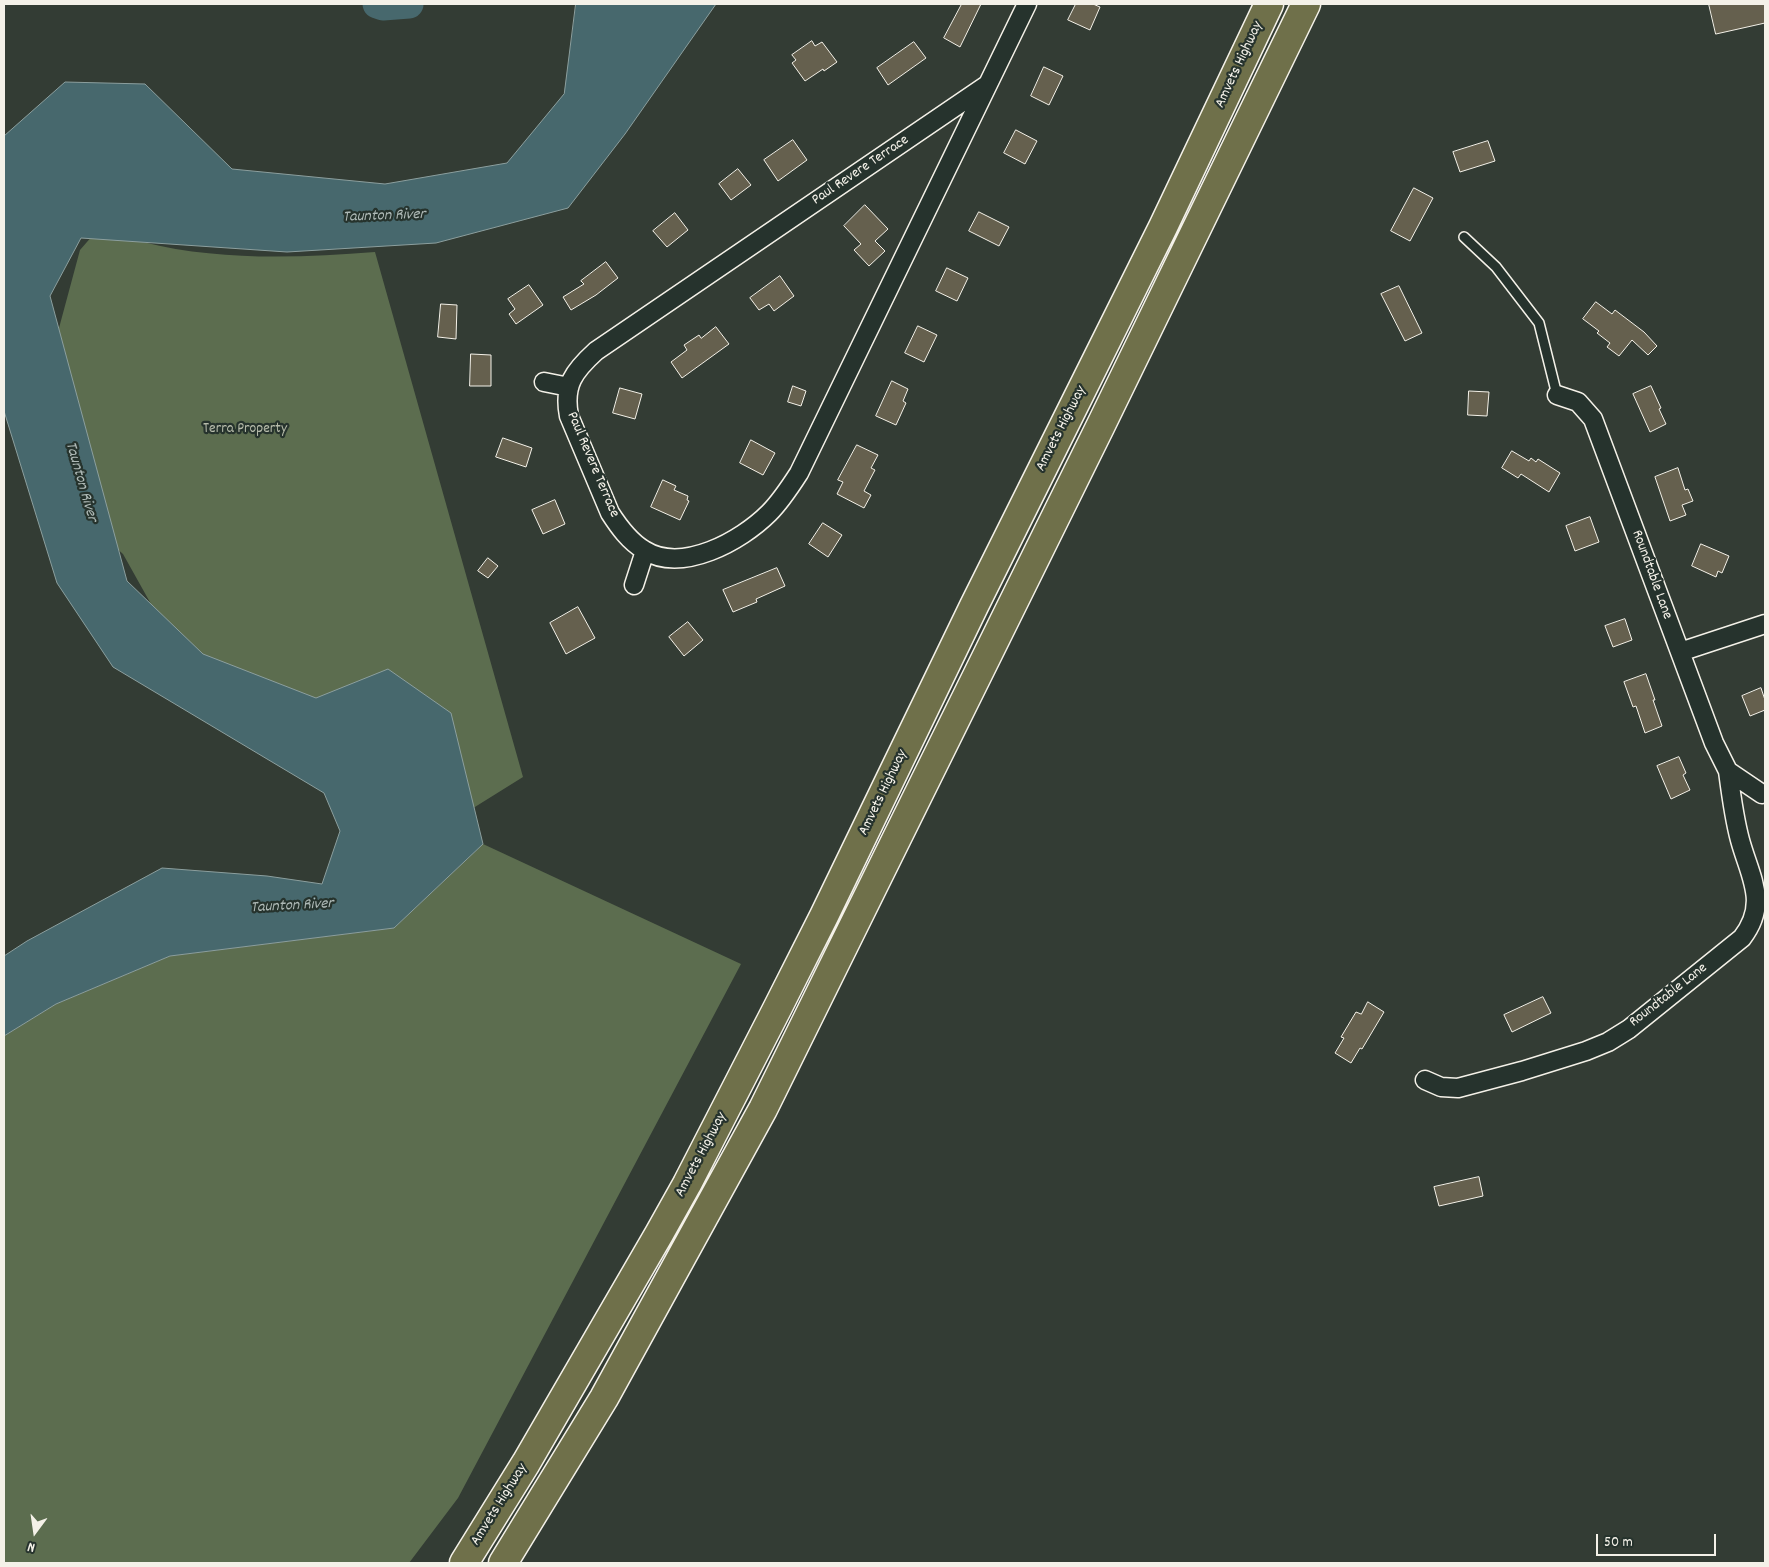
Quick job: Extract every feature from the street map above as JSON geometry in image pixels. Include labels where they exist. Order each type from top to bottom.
[{"type":"highway","name":"Amvets Highway","points":[[464,1563],[522,1470],[687,1184],[837,890],[974,606],[1163,227],[1269,4]]},
{"type":"highway","name":"Amvets Highway","points":[[503,1563],[608,1390],[763,1110],[1100,427],[1306,4]]},
{"type":"street","name":"Paul Revere Terrace","points":[[987,85],[596,351],[578,368],[569,387],[567,405],[569,416],[610,513],[626,535],[645,551],[655,555],[675,558],[692,557],[723,545],[736,539],[759,523],[789,489],[799,473],[1027,4]]},
{"type":"street","points":[[544,382],[569,387]]},
{"type":"street","name":"Roundtable Lane","points":[[1425,1080],[1441,1087],[1458,1088],[1522,1071],[1608,1042],[1629,1029],[1742,938],[1750,928],[1755,917],[1758,900],[1754,880],[1740,840],[1728,771],[1714,743],[1593,419],[1578,402],[1557,395]]},
{"type":"street","points":[[634,585],[645,551]]},
{"type":"street","points":[[1680,652],[1765,624]]},
{"type":"street","name":"Roundtable Lane","points":[[1728,771],[1762,794]]},
{"type":"lane","points":[[1464,237],[1496,267],[1539,324],[1557,395]]},
{"type":"green space","name":"Terra Property","points":[[100,227],[143,242],[171,248],[229,255],[317,256],[375,252],[523,777],[438,830],[322,722],[170,638],[123,554],[85,520],[61,394],[59,328],[80,250]]},
{"type":"green space","points":[[483,844],[741,964],[458,1498],[409,1563],[4,1563],[4,1036],[56,1004],[170,956],[394,928]]},
{"type":"water","name":"Taunton River","points":[[576,4],[716,4],[625,134],[568,208],[436,243],[287,252],[81,238],[50,296],[127,581],[203,654],[316,698],[388,669],[451,713],[483,844],[394,928],[170,956],[56,1004],[4,1036],[4,956],[27,941],[162,868],[267,876],[322,884],[340,831],[324,793],[113,667],[57,583],[4,411],[4,136],[65,82],[145,84],[232,169],[385,184],[507,163],[564,94]]},
{"type":"building","points":[[962,4],[981,4],[960,47],[944,38]]},
{"type":"building","points":[[1076,4],[1093,4],[1100,7],[1090,30],[1068,20]]},
{"type":"building","points":[[1709,4],[1765,4],[1765,23],[1716,34]]},
{"type":"building","points":[[812,41],[815,46],[822,42],[837,62],[805,81],[792,63],[796,60],[792,55]]},
{"type":"building","points":[[914,42],[926,58],[888,85],[877,68]]},
{"type":"building","points":[[1044,67],[1063,76],[1049,105],[1031,96]]},
{"type":"building","points":[[1016,130],[1037,141],[1025,164],[1004,153]]},
{"type":"building","points":[[793,140],[807,160],[778,181],[764,160]]},
{"type":"building","points":[[1488,141],[1495,161],[1460,172],[1453,152]]},
{"type":"building","points":[[738,169],[751,185],[731,200],[719,184]]},
{"type":"building","points":[[1414,188],[1433,198],[1410,241],[1391,231]]},
{"type":"building","points":[[865,205],[888,229],[875,241],[885,251],[869,266],[854,250],[861,244],[844,226]]},
{"type":"building","points":[[979,212],[1009,227],[999,246],[969,231]]},
{"type":"building","points":[[675,213],[688,230],[667,247],[653,231]]},
{"type":"building","points":[[606,262],[618,278],[596,295],[571,310],[563,297],[584,284],[581,281]]},
{"type":"building","points":[[947,268],[968,278],[957,301],[936,291]]},
{"type":"building","points":[[780,276],[794,296],[774,311],[769,304],[759,310],[750,298]]},
{"type":"building","points":[[529,285],[543,305],[516,324],[509,314],[515,309],[508,299]]},
{"type":"building","points":[[1399,286],[1422,333],[1405,341],[1381,294]]},
{"type":"building","points":[[1596,302],[1612,314],[1615,310],[1644,332],[1657,346],[1648,355],[1632,340],[1619,356],[1607,347],[1610,343],[1597,333],[1599,331],[1583,319]]},
{"type":"building","points":[[441,304],[457,305],[456,339],[438,337]]},
{"type":"building","points":[[918,326],[937,335],[924,362],[905,353]]},
{"type":"building","points":[[716,327],[729,344],[682,378],[671,362],[687,350],[684,345],[699,335],[701,338]]},
{"type":"building","points":[[471,354],[491,355],[491,386],[470,386]]},
{"type":"building","points":[[892,381],[908,389],[903,401],[906,403],[896,425],[876,416]]},
{"type":"building","points":[[793,386],[806,391],[801,406],[788,402]]},
{"type":"building","points":[[1651,386],[1666,424],[1650,432],[1633,394]]},
{"type":"building","points":[[620,388],[642,394],[635,419],[613,413]]},
{"type":"building","points":[[1469,391],[1489,392],[1487,416],[1468,415]]},
{"type":"building","points":[[503,438],[532,448],[526,467],[496,457]]},
{"type":"building","points":[[751,440],[775,453],[763,475],[740,463]]},
{"type":"building","points":[[857,445],[878,455],[871,468],[875,470],[864,491],[871,495],[864,508],[837,494],[843,482],[838,480]]},
{"type":"building","points":[[1512,451],[1529,461],[1531,458],[1536,462],[1538,459],[1560,473],[1549,492],[1521,474],[1518,478],[1502,468]]},
{"type":"building","points":[[1678,468],[1685,490],[1688,489],[1693,501],[1682,505],[1686,515],[1670,521],[1655,477]]},
{"type":"building","points":[[663,480],[676,486],[674,490],[688,496],[687,500],[689,501],[680,520],[651,507]]},
{"type":"building","points":[[555,500],[565,524],[543,534],[532,510]]},
{"type":"building","points":[[1590,517],[1599,542],[1575,551],[1566,526]]},
{"type":"building","points":[[823,523],[842,535],[828,557],[809,544]]},
{"type":"building","points":[[1701,544],[1729,556],[1722,573],[1718,571],[1716,577],[1692,566]]},
{"type":"building","points":[[488,558],[498,566],[488,578],[478,571]]},
{"type":"building","points":[[777,568],[785,586],[756,599],[757,602],[733,612],[723,590]]},
{"type":"building","points":[[578,607],[595,638],[566,654],[550,623]]},
{"type":"building","points":[[1625,619],[1632,640],[1613,647],[1605,626]]},
{"type":"building","points":[[688,622],[703,640],[684,656],[669,637]]},
{"type":"building","points":[[1646,674],[1662,726],[1645,733],[1636,706],[1633,707],[1624,682]]},
{"type":"building","points":[[1761,688],[1765,700],[1765,710],[1750,716],[1742,696]]},
{"type":"building","points":[[1679,757],[1686,773],[1683,775],[1690,790],[1671,799],[1657,766]]},
{"type":"building","points":[[1543,997],[1551,1013],[1512,1032],[1504,1015]]},
{"type":"building","points":[[1368,1002],[1384,1012],[1362,1049],[1360,1048],[1351,1063],[1335,1053],[1344,1038],[1341,1037],[1356,1012],[1361,1014]]},
{"type":"building","points":[[1479,1177],[1483,1196],[1439,1206],[1434,1187]]},
{"type":"waterway","points":[[377,4],[383,6],[409,4]]}]
